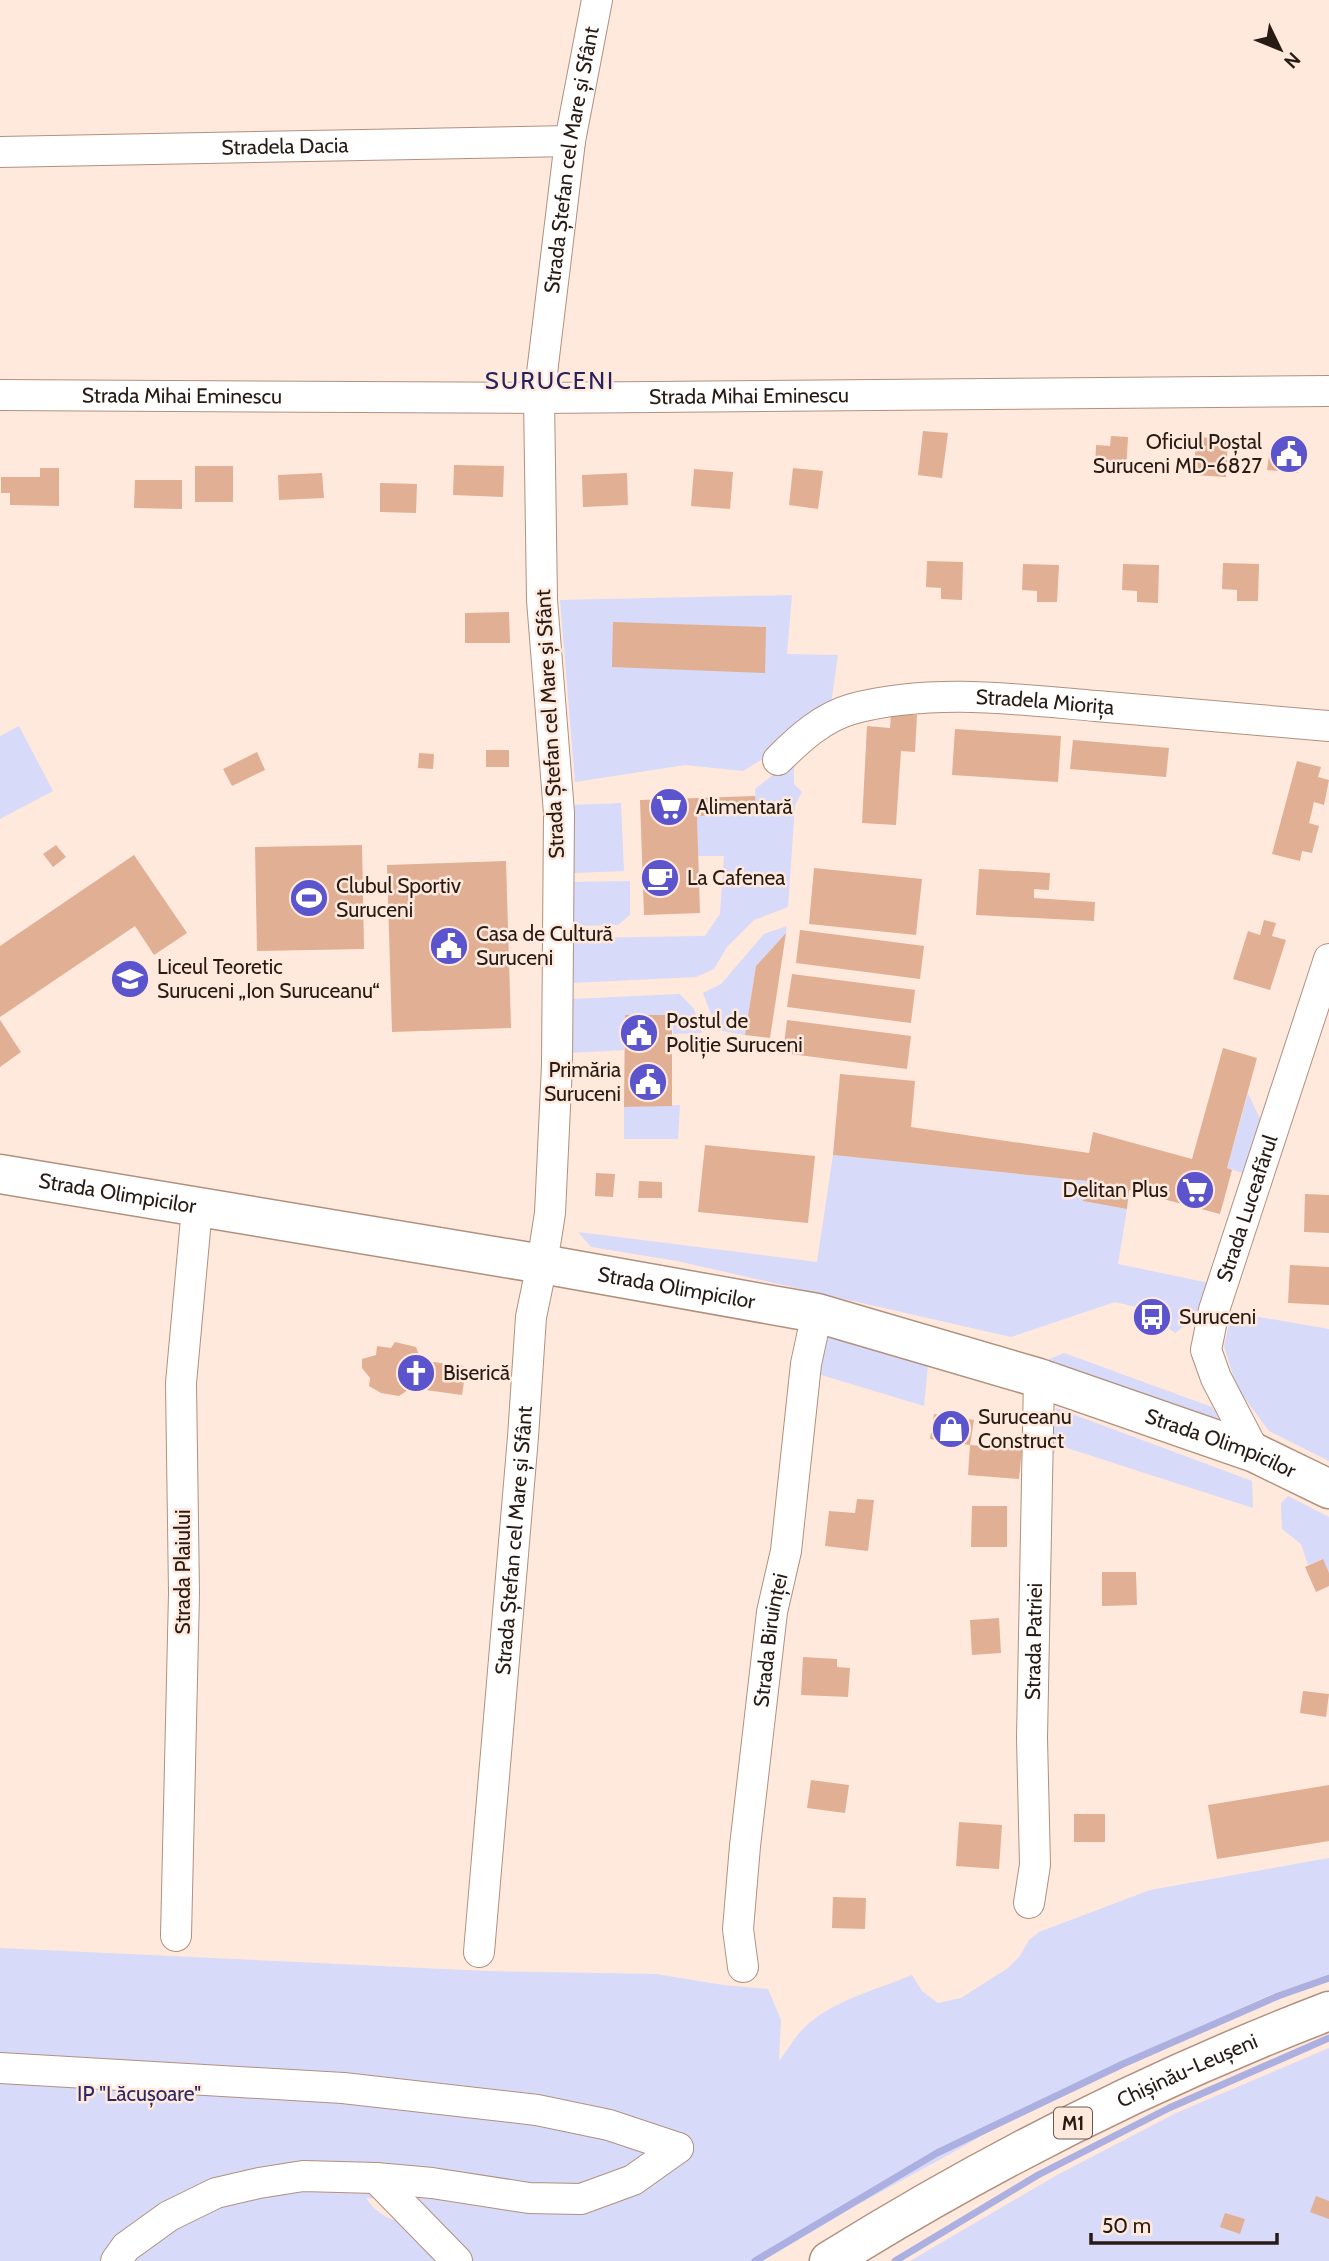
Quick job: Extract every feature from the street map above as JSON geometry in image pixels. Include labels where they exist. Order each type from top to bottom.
[{"type":"main road","name":"Strada Olimpicilor","points":[[0,1174],[542,1264],[817,1313],[1039,1378],[1255,1453],[1329,1489]]},
{"type":"main road","name":"Chișinău-Leușeni","points":[[829,2261],[887,2225],[1059,2130],[1135,2093],[1329,2011]]},
{"type":"street","name":"Strada Ștefan cel Mare și Sfânt","points":[[478,1952],[531,1317],[550,1213],[557,1065],[559,813],[542,600],[539,397],[570,141],[597,0]]},
{"type":"street","name":"Stradela Dacia","points":[[0,152],[570,141]]},
{"type":"street","name":"Strada Mihai Eminescu","points":[[0,395],[539,397],[1329,391]]},
{"type":"street","name":"Stradela Miorița","points":[[778,760],[800,737],[849,710],[943,696],[1019,699],[1329,726]]},
{"type":"street","name":"Strada Luceafărul","points":[[1255,1453],[1216,1378],[1206,1350],[1214,1310],[1328,963]]},
{"type":"street","name":"Strada Plaiului","points":[[176,1936],[184,1592],[181,1383],[197,1208]]},
{"type":"street","name":"Strada Biruinței","points":[[743,1967],[738,1929],[745,1846],[772,1612],[786,1551],[806,1364],[817,1313]]},
{"type":"street","name":"Strada Patriei","points":[[1029,1903],[1035,1865],[1032,1738],[1039,1378]]},
{"type":"street","points":[[0,2068],[343,2088],[537,2110],[609,2125],[678,2148],[633,2180],[581,2199],[529,2198],[432,2183],[376,2178],[303,2176],[258,2183],[216,2193],[169,2216],[127,2247],[116,2261]]},
{"type":"street","points":[[376,2178],[457,2261]]},
{"type":"green space","points":[[792,595],[787,654],[838,655],[831,705],[774,752],[743,771],[685,765],[575,782],[560,600]]},
{"type":"green space","points":[[19,726],[53,791],[0,819],[0,736]]},
{"type":"green space","points":[[794,759],[794,784],[802,792],[795,805],[788,907],[754,920],[727,947],[714,969],[696,977],[571,983],[572,938],[705,936],[720,914],[724,856],[698,856],[697,816],[755,814],[755,789]]},
{"type":"green space","points":[[621,803],[624,871],[574,873],[572,805]]},
{"type":"green space","points":[[630,881],[630,915],[618,925],[572,926],[571,882]]},
{"type":"green space","points":[[787,926],[786,933],[756,966],[745,1035],[717,1030],[703,993],[721,984],[764,934]]},
{"type":"green space","points":[[680,994],[694,1009],[702,1033],[673,1034],[672,1015],[625,1015],[624,1050],[571,1053],[571,999]]},
{"type":"green space","points":[[1248,1093],[1261,1121],[1243,1173],[1227,1168]]},
{"type":"green space","points":[[680,1105],[678,1139],[624,1139],[624,1107]]},
{"type":"green space","points":[[833,1155],[1088,1181],[1083,1201],[1127,1209],[1118,1264],[1209,1283],[1194,1319],[1175,1333],[1168,1328],[1165,1314],[1115,1302],[1011,1337],[677,1261],[591,1247],[578,1232],[817,1262]]},
{"type":"green space","points":[[1232,1310],[1329,1329],[1329,1461],[1269,1431],[1237,1388],[1224,1346]]},
{"type":"green space","points":[[824,1335],[928,1365],[924,1406],[818,1374]]},
{"type":"green space","points":[[1064,1353],[1212,1407],[1223,1426],[1047,1360]]},
{"type":"green space","points":[[1056,1408],[1252,1481],[1253,1508],[1058,1445],[1051,1459]]},
{"type":"green space","points":[[1288,1496],[1329,1517],[1329,1573],[1322,1559],[1308,1565],[1301,1544],[1282,1529],[1281,1503]]},
{"type":"green space","name":"IP \"Lăcușoare\"","points":[[1329,1858],[1329,1974],[1270,1995],[1061,2090],[763,2261],[471,2261],[422,2201],[366,2198],[382,2214],[403,2221],[443,2261],[0,2261],[0,1948],[486,1971],[656,1974],[768,1989],[781,2020],[779,2061],[801,2031],[828,2010],[856,1996],[912,1975],[922,1991],[938,2003],[961,1998],[1008,1968],[1020,1956],[1029,1940],[1039,1932],[1150,1890]]},
{"type":"green space","points":[[1329,2048],[1329,2261],[910,2261],[1057,2175],[1176,2113]]},
{"type":"building","points":[[923,431],[948,433],[942,478],[918,475]]},
{"type":"building","points":[[1111,436],[1128,437],[1126,473],[1095,472],[1096,445],[1110,446]]},
{"type":"building","points":[[1196,437],[1228,439],[1226,477],[1194,475]]},
{"type":"building","points":[[1281,437],[1302,439],[1298,473],[1267,470],[1269,456],[1279,457]]},
{"type":"building","points":[[454,465],[504,466],[503,497],[453,495]]},
{"type":"building","points":[[195,466],[233,466],[233,502],[195,502]]},
{"type":"building","points":[[40,468],[59,468],[59,506],[10,505],[10,493],[1,493],[1,477],[40,477]]},
{"type":"building","points":[[793,468],[823,471],[818,509],[789,505]]},
{"type":"building","points":[[694,469],[733,472],[730,509],[691,506]]},
{"type":"building","points":[[322,473],[324,498],[279,500],[278,475]]},
{"type":"building","points":[[627,473],[628,505],[583,507],[582,475]]},
{"type":"building","points":[[135,480],[182,480],[182,509],[134,508]]},
{"type":"building","points":[[380,483],[417,484],[416,513],[380,512]]},
{"type":"building","points":[[927,561],[963,562],[962,600],[941,599],[941,588],[926,587]]},
{"type":"building","points":[[1223,563],[1259,564],[1258,601],[1237,601],[1237,590],[1222,589]]},
{"type":"building","points":[[1023,564],[1059,565],[1057,602],[1037,602],[1037,591],[1022,590]]},
{"type":"building","points":[[1123,564],[1159,565],[1158,603],[1137,602],[1137,591],[1122,590]]},
{"type":"building","points":[[509,612],[510,643],[465,643],[465,613]]},
{"type":"building","points":[[613,622],[766,627],[765,673],[612,667]]},
{"type":"building","points":[[891,714],[917,715],[915,752],[901,751],[896,825],[862,823],[867,726],[890,728]]},
{"type":"building","points":[[955,729],[1061,736],[1058,782],[952,775]]},
{"type":"building","points":[[1073,740],[1169,748],[1166,777],[1070,769]]},
{"type":"building","points":[[486,750],[509,750],[509,767],[486,767]]},
{"type":"building","points":[[257,752],[265,770],[232,786],[223,769]]},
{"type":"building","points":[[419,753],[434,754],[433,769],[418,768]]},
{"type":"building","points":[[1297,761],[1321,767],[1318,777],[1329,780],[1324,805],[1314,802],[1309,823],[1319,826],[1312,853],[1302,851],[1300,861],[1272,854]]},
{"type":"building","points":[[755,796],[756,814],[697,816],[700,913],[644,915],[640,800]]},
{"type":"building","points":[[56,845],[66,857],[53,867],[43,854]]},
{"type":"building","name":"Clubul Sportiv Suruceni","points":[[362,845],[364,949],[257,951],[255,847]]},
{"type":"building","points":[[134,855],[187,933],[154,955],[135,926],[0,1017],[0,946]]},
{"type":"building","name":"Casa de Cultură Suruceni","points":[[506,861],[511,1028],[392,1032],[387,865]]},
{"type":"building","points":[[814,868],[922,879],[916,935],[809,924]]},
{"type":"building","points":[[979,869],[1050,873],[1049,890],[1034,889],[1034,898],[1095,902],[1094,921],[976,915]]},
{"type":"building","points":[[1264,920],[1276,923],[1272,936],[1286,940],[1270,990],[1233,979],[1248,931],[1260,935]]},
{"type":"building","points":[[800,930],[924,946],[920,979],[796,963]]},
{"type":"building","points":[[786,933],[770,1038],[745,1035],[756,966]]},
{"type":"building","points":[[792,974],[915,990],[911,1023],[787,1007]]},
{"type":"building","points":[[625,1015],[672,1015],[672,1106],[624,1107]]},
{"type":"building","points":[[0,1020],[21,1052],[0,1067]]},
{"type":"building","points":[[787,1020],[911,1036],[907,1069],[783,1053]]},
{"type":"building","points":[[1223,1048],[1257,1058],[1227,1168],[1232,1170],[1220,1214],[1129,1190],[1127,1209],[1083,1201],[1088,1181],[833,1155],[840,1074],[915,1081],[911,1127],[1089,1153],[1093,1132],[1192,1159]]},
{"type":"building","points":[[705,1145],[815,1156],[808,1223],[698,1212]]},
{"type":"building","points":[[596,1173],[615,1174],[613,1197],[595,1196]]},
{"type":"building","points":[[639,1181],[662,1182],[662,1198],[638,1198]]},
{"type":"building","points":[[1305,1194],[1329,1195],[1329,1233],[1304,1232]]},
{"type":"building","points":[[1290,1265],[1329,1267],[1329,1305],[1288,1303]]},
{"type":"building","name":"Biserică","points":[[395,1342],[416,1347],[421,1360],[466,1367],[462,1395],[411,1388],[399,1396],[381,1393],[369,1386],[370,1378],[362,1368],[362,1359],[376,1355],[377,1346],[391,1348]]},
{"type":"building","points":[[934,1414],[974,1420],[970,1445],[930,1439]]},
{"type":"building","points":[[970,1445],[1022,1449],[1019,1479],[968,1475]]},
{"type":"building","points":[[857,1499],[874,1500],[868,1551],[825,1546],[829,1511],[855,1513]]},
{"type":"building","points":[[972,1506],[1007,1506],[1007,1547],[971,1547]]},
{"type":"building","points":[[1323,1559],[1329,1573],[1329,1586],[1316,1592],[1305,1567]]},
{"type":"building","points":[[1102,1572],[1136,1572],[1137,1605],[1102,1606]]},
{"type":"building","points":[[999,1618],[1001,1653],[972,1655],[970,1620]]},
{"type":"building","points":[[803,1657],[837,1659],[837,1667],[850,1668],[848,1697],[801,1695]]},
{"type":"building","points":[[1303,1691],[1329,1694],[1326,1717],[1300,1713]]},
{"type":"building","points":[[811,1780],[849,1785],[845,1813],[807,1808]]},
{"type":"building","points":[[1329,1785],[1329,1841],[1217,1859],[1208,1805]]},
{"type":"building","points":[[1074,1814],[1105,1814],[1105,1842],[1074,1842]]},
{"type":"building","points":[[959,1822],[1002,1825],[999,1869],[956,1866]]},
{"type":"building","points":[[833,1897],[866,1898],[865,1929],[832,1928]]},
{"type":"building","points":[[1316,2196],[1329,2201],[1329,2219],[1310,2212]]},
{"type":"building","points":[[1225,2213],[1245,2219],[1240,2234],[1220,2227]]},
{"type":"waterway","points":[[755,2261],[937,2153],[1123,2064],[1278,1996],[1329,1978]]},
{"type":"waterway","points":[[895,2261],[1038,2175],[1169,2108],[1329,2038]]},
{"type":"place","name":"Oficiul Poștal Suruceni MD-6827","points":[[1289,454]]},
{"type":"place","name":"Alimentară","points":[[669,807]]},
{"type":"place","name":"La Cafenea","points":[[660,878]]},
{"type":"place","name":"Clubul Sportiv Suruceni","points":[[309,898]]},
{"type":"place","name":"Casa de Cultură Suruceni","points":[[449,946]]},
{"type":"place","name":"Liceul Teoretic Suruceni „Ion Suruceanu“","points":[[130,979]]},
{"type":"place","name":"Postul de Poliție Suruceni","points":[[639,1033]]},
{"type":"place","name":"Primăria Suruceni","points":[[648,1082]]},
{"type":"place","name":"Delitan Plus","points":[[1195,1190]]},
{"type":"place","name":"Suruceni","points":[[1152,1317]]},
{"type":"place","name":"Biserică","points":[[416,1373]]},
{"type":"place","name":"Suruceanu Construct","points":[[951,1429]]},
{"type":"district","name":"SURUCENI","points":[[550,381]]}]
